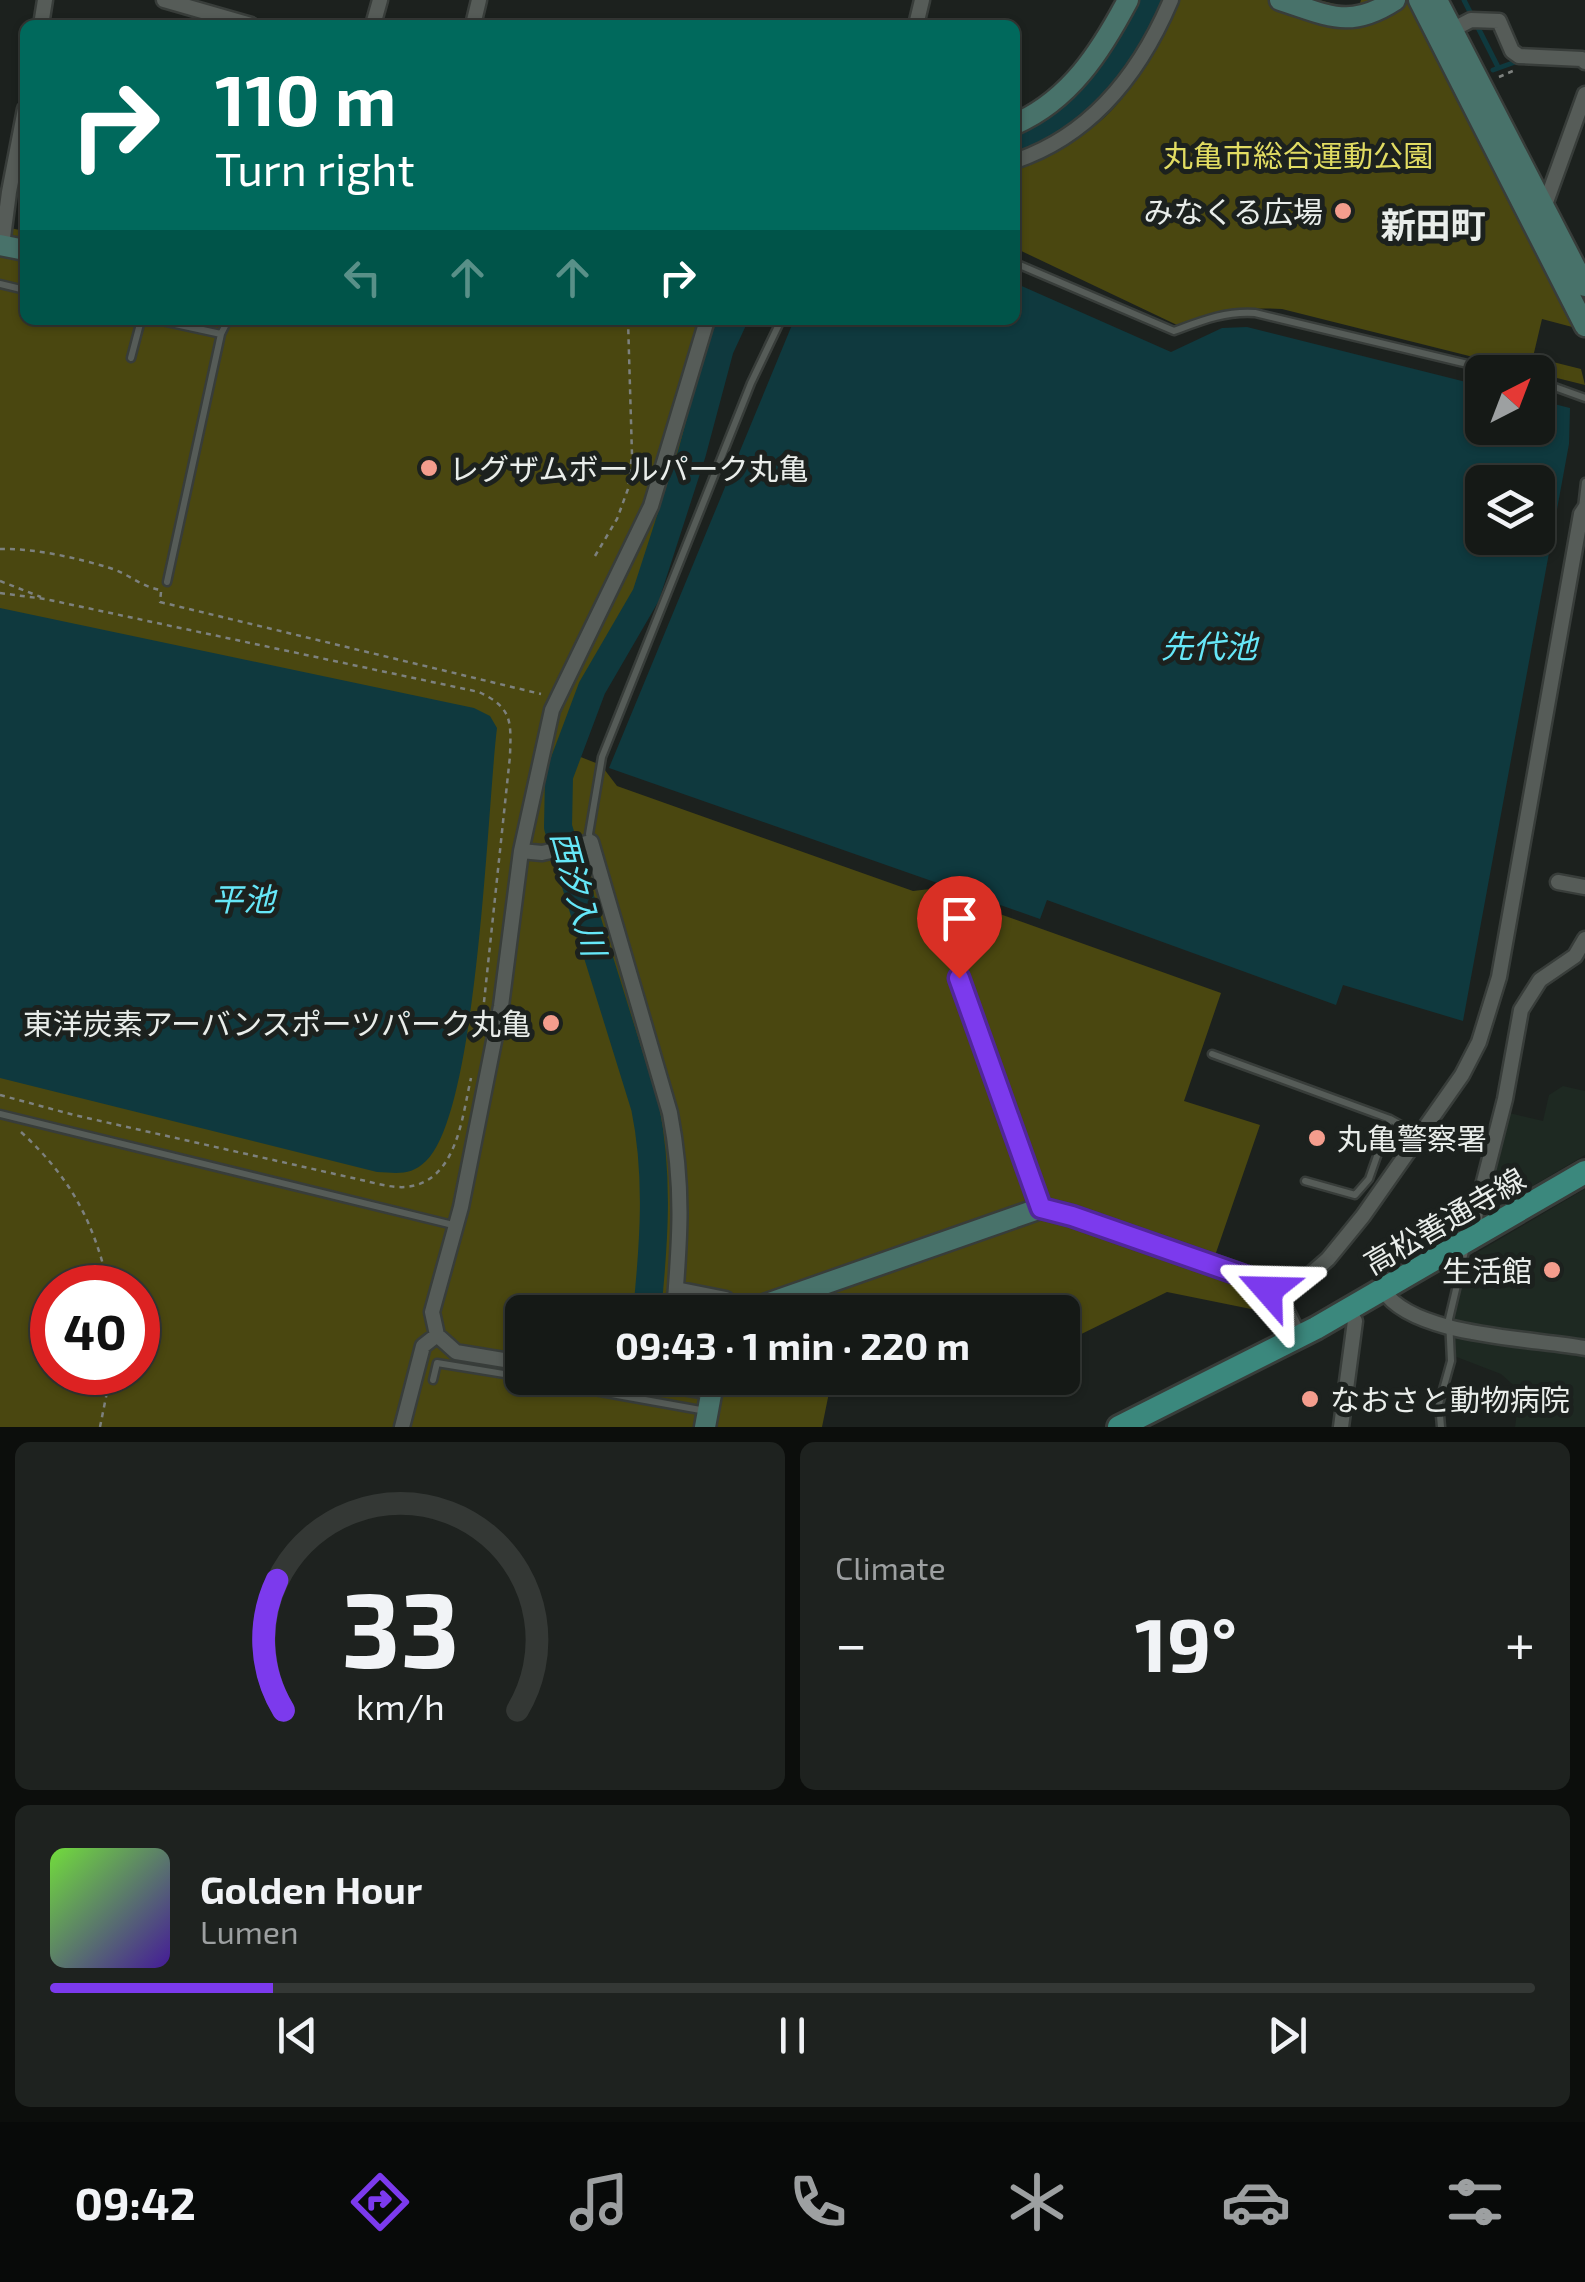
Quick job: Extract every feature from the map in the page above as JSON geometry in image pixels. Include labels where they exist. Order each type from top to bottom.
[{"type":"main road","name":"高松善通寺線","points":[[1119,1427],[1348,1310],[1585,1172]]},
{"type":"street","points":[[164,0],[234,20]]},
{"type":"street","points":[[1020,121],[1058,99],[1072,85],[1128,0]]},
{"type":"street","points":[[1020,159],[1062,141],[1115,96],[1148,46],[1171,0]]},
{"type":"street","points":[[1280,0],[1344,19],[1369,14],[1394,0]]},
{"type":"street","points":[[1419,0],[1461,26],[1499,21],[1512,51],[1520,56],[1584,60]]},
{"type":"street","points":[[1437,0],[1461,26],[1585,326]]},
{"type":"street","points":[[1537,210],[1585,94]]},
{"type":"street","points":[[1,245],[20,134]]},
{"type":"street","points":[[1537,210],[1585,286]]},
{"type":"street","points":[[505,1360],[456,1352],[437,1335],[432,1312],[461,1206],[501,1006],[521,851],[556,702],[651,506],[705,325]]},
{"type":"street","points":[[1281,1300],[1312,1275],[1364,1216],[1462,1075],[1479,1042],[1500,977],[1583,511]]},
{"type":"street","points":[[521,851],[542,852],[591,842],[670,1112],[678,1152],[682,1201],[675,1295]]},
{"type":"street","points":[[1558,882],[1585,887]]},
{"type":"street","points":[[1473,1238],[1522,1010],[1540,980],[1576,956],[1585,939]]},
{"type":"street","points":[[793,1295],[1041,1208],[1247,1277],[1281,1300],[1300,1336]]},
{"type":"street","points":[[676,1289],[706,1295]]},
{"type":"street","points":[[1383,1290],[1390,1302],[1404,1312],[1450,1326],[1585,1348]]},
{"type":"street","points":[[1341,1427],[1354,1322],[1348,1310]]},
{"type":"street","points":[[402,1427],[423,1346],[437,1335]]},
{"type":"lane","points":[[1020,264],[1174,331],[1218,315],[1255,313],[1465,363]]},
{"type":"lane","points":[[131,358],[140,325]]},
{"type":"lane","points":[[180,325],[221,334]]},
{"type":"lane","points":[[167,582],[226,325]]},
{"type":"lane","points":[[591,842],[589,834],[602,757],[778,325]]},
{"type":"lane","points":[[1555,387],[1585,398]]},
{"type":"lane","points":[[1583,511],[1585,482]]},
{"type":"lane","points":[[959,978],[1041,1208]]},
{"type":"lane","points":[[1212,1054],[1390,1119],[1420,1136]]},
{"type":"lane","points":[[1,1114],[454,1225]]},
{"type":"lane","points":[[1305,1182],[1355,1196],[1369,1178],[1390,1119]]},
{"type":"lane","points":[[1441,1427],[1439,1404],[1451,1361],[1450,1326],[1473,1238]]},
{"type":"lane","points":[[433,1380],[437,1363],[505,1375]]},
{"type":"lane","points":[[655,1395],[709,1402]]},
{"type":"path","points":[[595,556],[617,519],[628,489],[632,455],[628,325]]},
{"type":"path","points":[[0,549],[18,548],[114,569],[145,588],[161,590]]},
{"type":"path","points":[[0,581],[45,598]]},
{"type":"path","points":[[167,582],[161,590],[160,602],[538,692],[556,702]]},
{"type":"path","points":[[0,593],[45,598],[479,692],[504,708],[511,718],[510,756],[492,955],[481,1030]]},
{"type":"path","points":[[0,1095],[94,1120],[377,1184],[406,1187],[424,1181],[448,1160],[458,1136],[473,1065]]},
{"type":"path","points":[[1,1114],[70,1185],[88,1219],[103,1265]]},
{"type":"path","points":[[100,1427],[107,1395]]},
{"type":"shaded area","points":[[1563,1086],[1585,1091],[1585,1155],[1480,1217],[1505,1112],[1543,1121],[1549,1095]]},
{"type":"shaded area","points":[[1585,1189],[1585,1427],[1515,1427],[1520,1391],[1501,1374],[1454,1356],[1452,1322],[1466,1259]]},
{"type":"green space","name":"丸亀市総合運動公園","points":[[1179,0],[1319,0],[1358,10],[1361,0],[1411,0],[1576,328],[1542,319],[1533,355],[1465,355],[1282,309],[1229,311],[1177,325],[1020,250],[1020,164],[1089,130],[1110,112],[1144,66]]},
{"type":"green space","points":[[0,226],[20,230],[20,325],[733,325],[721,339],[638,594],[620,625],[573,754],[601,765],[617,786],[913,891],[930,889],[1221,993],[1184,1101],[1260,1125],[1209,1273],[1247,1286],[1276,1314],[1167,1292],[1080,1335],[1080,1295],[505,1295],[505,1395],[829,1395],[822,1427],[0,1427]]},
{"type":"green space","name":"丸亀市総合運動公園","points":[[1555,362],[1581,369],[1585,385],[1555,377]]},
{"type":"water","name":"先代池","points":[[1020,285],[1171,352],[1222,328],[1247,327],[1465,382],[1465,445],[1555,445],[1555,404],[1570,408],[1569,444],[1555,520],[1555,465],[1465,465],[1465,555],[1549,555],[1463,1021],[1343,985],[1336,1005],[1047,900],[1040,919],[609,768],[792,325],[1020,325]]},
{"type":"water","name":"平池","points":[[0,608],[474,708],[490,716],[497,728],[469,1024],[444,1131],[420,1166],[403,1172],[377,1172],[0,1078]]},
{"type":"waterway","name":"西汐入川","points":[[1020,145],[1061,123],[1099,89],[1129,46],[1153,0]]},
{"type":"waterway","points":[[1464,0],[1498,67]]},
{"type":"waterway","points":[[1493,70],[1518,61]]},
{"type":"waterway","name":"西汐入川","points":[[649,1295],[654,1209],[645,1107],[558,827],[559,776],[592,688],[646,595],[692,453],[720,348],[731,325]]},
{"type":"place","name":"みなくる広場","points":[[1343,211]]},
{"type":"place","name":"レグザムボールパーク丸亀","points":[[429,468]]},
{"type":"place","name":"東洋炭素アーバンスポーツパーク丸亀","points":[[551,1023]]},
{"type":"place","name":"丸亀警察署","points":[[1317,1138]]},
{"type":"place","name":"生活館","points":[[1552,1270]]},
{"type":"place","name":"なおさと動物病院","points":[[1310,1399]]},
{"type":"district","name":"新田町","points":[[1433,224]]},
{"type":"route","points":[[959,978],[1041,1208],[1247,1277],[1268,1290]]}]
